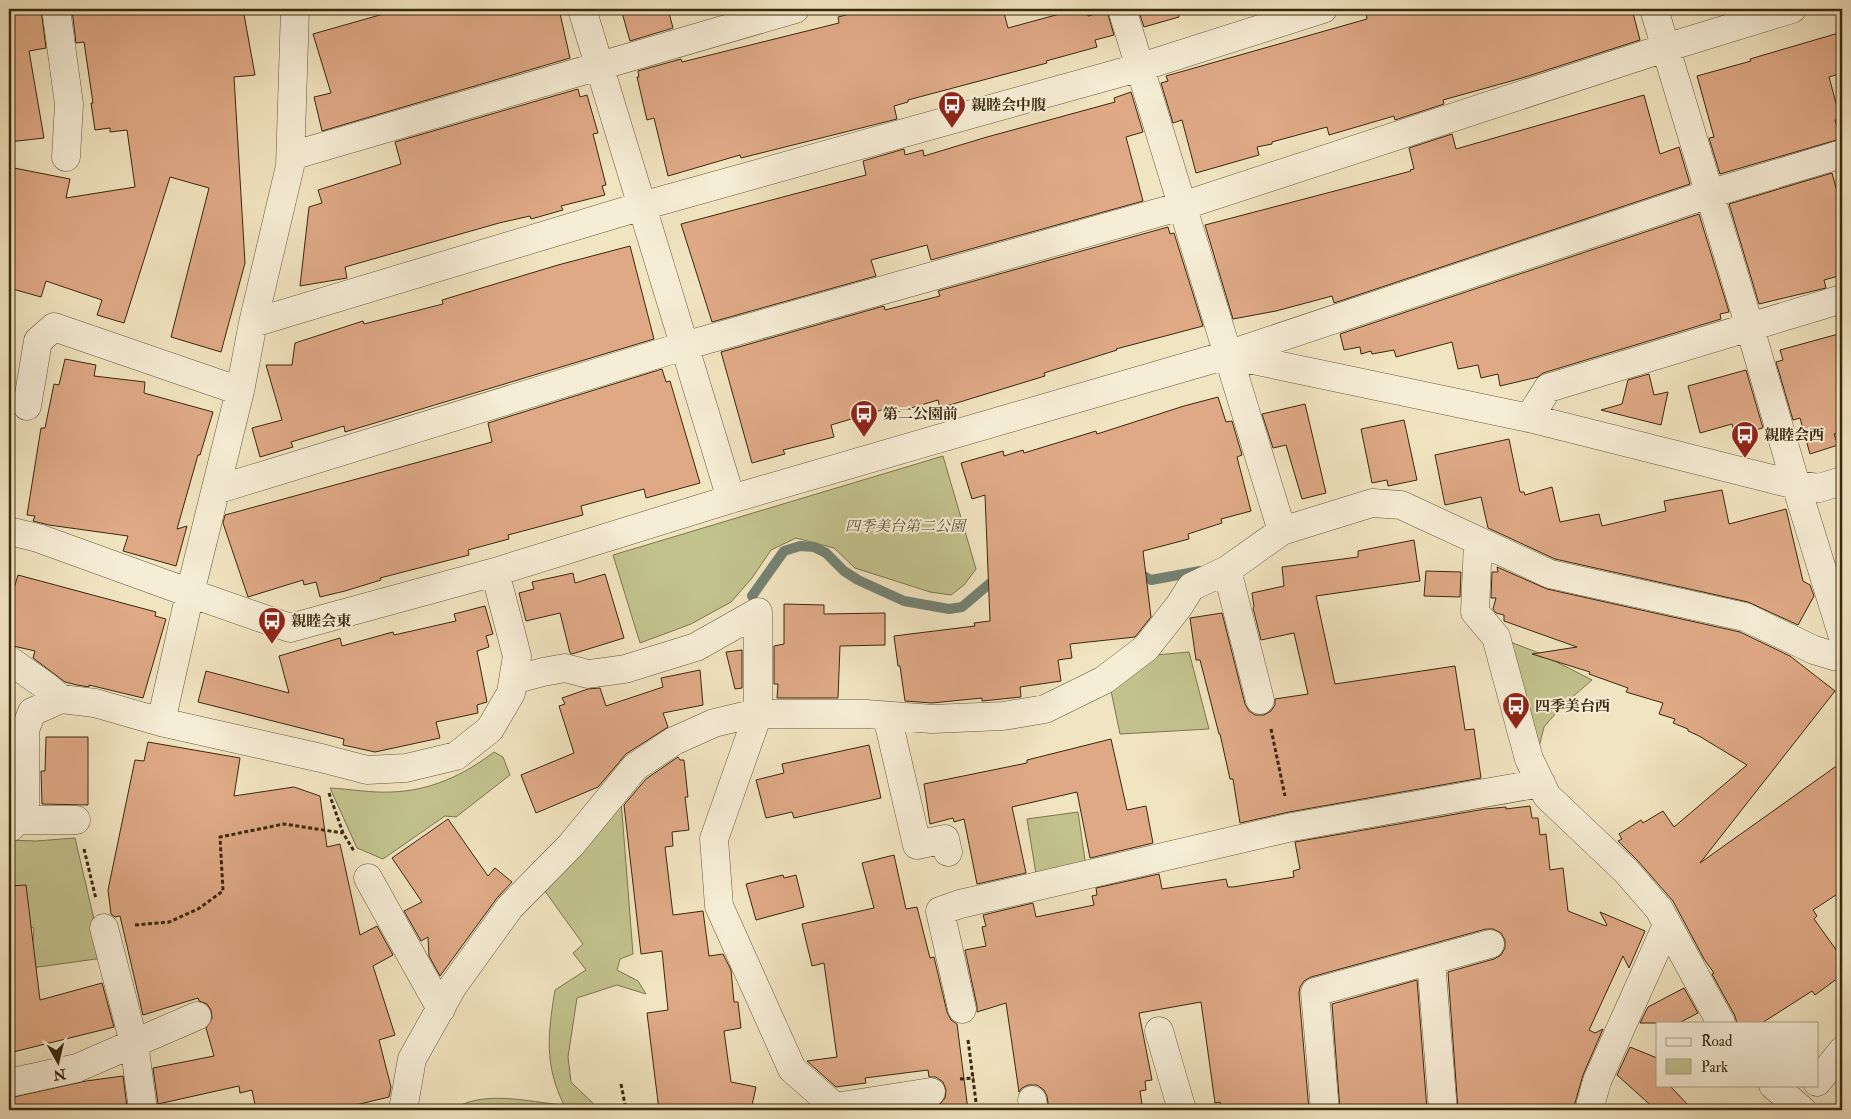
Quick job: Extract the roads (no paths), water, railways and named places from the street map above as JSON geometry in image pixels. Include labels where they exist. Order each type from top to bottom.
[{"type":"street","points":[[56,9],[69,104],[66,157]]},
{"type":"street","points":[[161,722],[190,593],[240,391],[290,166],[295,9]]},
{"type":"street","points":[[582,9],[731,499]]},
{"type":"street","points":[[290,156],[795,9]]},
{"type":"street","points":[[1122,9],[1282,531]]},
{"type":"street","points":[[254,323],[642,206],[1141,67],[1323,9]]},
{"type":"street","points":[[403,1110],[412,1059],[454,986],[510,907],[571,845],[635,767],[674,741],[714,723],[758,714],[887,716],[932,719],[1003,716],[1045,708],[1104,680],[1146,648],[1179,606],[1191,587],[1227,570],[1282,531],[1372,503],[1402,506],[1550,574],[1746,617],[1814,650],[1840,655],[1796,485],[1664,48],[1654,9]]},
{"type":"street","points":[[216,490],[684,346],[1182,206],[1664,48],[1792,9]]},
{"type":"street","points":[[9,531],[38,538],[290,628],[495,572],[731,499],[1227,355],[1709,194],[1842,154]]},
{"type":"street","points":[[1529,418],[1548,388],[1842,300]]},
{"type":"street","points":[[27,406],[38,341],[54,327],[240,391]]},
{"type":"street","points":[[1227,355],[1529,418],[1796,485],[1820,488],[1842,481]]},
{"type":"street","points":[[1478,541],[1475,612],[1496,637],[1529,759],[1547,796],[1626,871],[1658,909],[1720,1022]]},
{"type":"street","points":[[1227,570],[1260,700]]},
{"type":"street","points":[[13,824],[25,813],[25,730],[32,712],[61,700],[95,703],[161,722],[367,770],[406,768],[456,756],[490,730],[511,693],[517,656],[495,572]]},
{"type":"street","points":[[513,680],[565,668],[588,674],[626,670],[696,647],[758,612],[758,714],[714,839],[719,906],[792,1069],[836,1107],[931,1092]]},
{"type":"street","points":[[9,660],[47,687],[61,700]]},
{"type":"street","points":[[887,716],[917,845],[945,839],[948,852]]},
{"type":"street","points":[[962,1009],[940,911],[960,899],[1292,827],[1541,784]]},
{"type":"street","points":[[13,824],[76,820]]},
{"type":"street","points":[[368,878],[441,1009]]},
{"type":"street","points":[[1589,1110],[1596,1081],[1667,925]]},
{"type":"street","points":[[104,928],[134,1044],[143,1110]]},
{"type":"street","points":[[1325,1110],[1315,992],[1490,944]]},
{"type":"street","points":[[1430,960],[1443,1110]]},
{"type":"street","points":[[9,1083],[77,1068],[197,1016]]},
{"type":"street","points":[[1159,1031],[1182,1110]]},
{"type":"street","points":[[1818,1081],[1842,1051]]},
{"type":"street","points":[[1774,1086],[1800,1108],[1814,1086]]},
{"type":"waterway","points":[[752,596],[784,551],[800,546],[814,547],[826,553],[844,571],[858,580],[904,601],[949,609],[962,607],[995,579],[1000,578]]},
{"type":"waterway","points":[[1135,571],[1151,580],[1200,571]]},
{"type":"place","name":"親睦会中腹","points":[[952,129]]},
{"type":"place","name":"第二公園前","points":[[864,438]]},
{"type":"place","name":"親睦会西","points":[[1745,459]]},
{"type":"place","name":"親睦会東","points":[[272,645]]},
{"type":"place","name":"四季美台西","points":[[1516,730]]},
{"type":"park label","name":"四季美台第二公園","points":[[905,526]]}]
